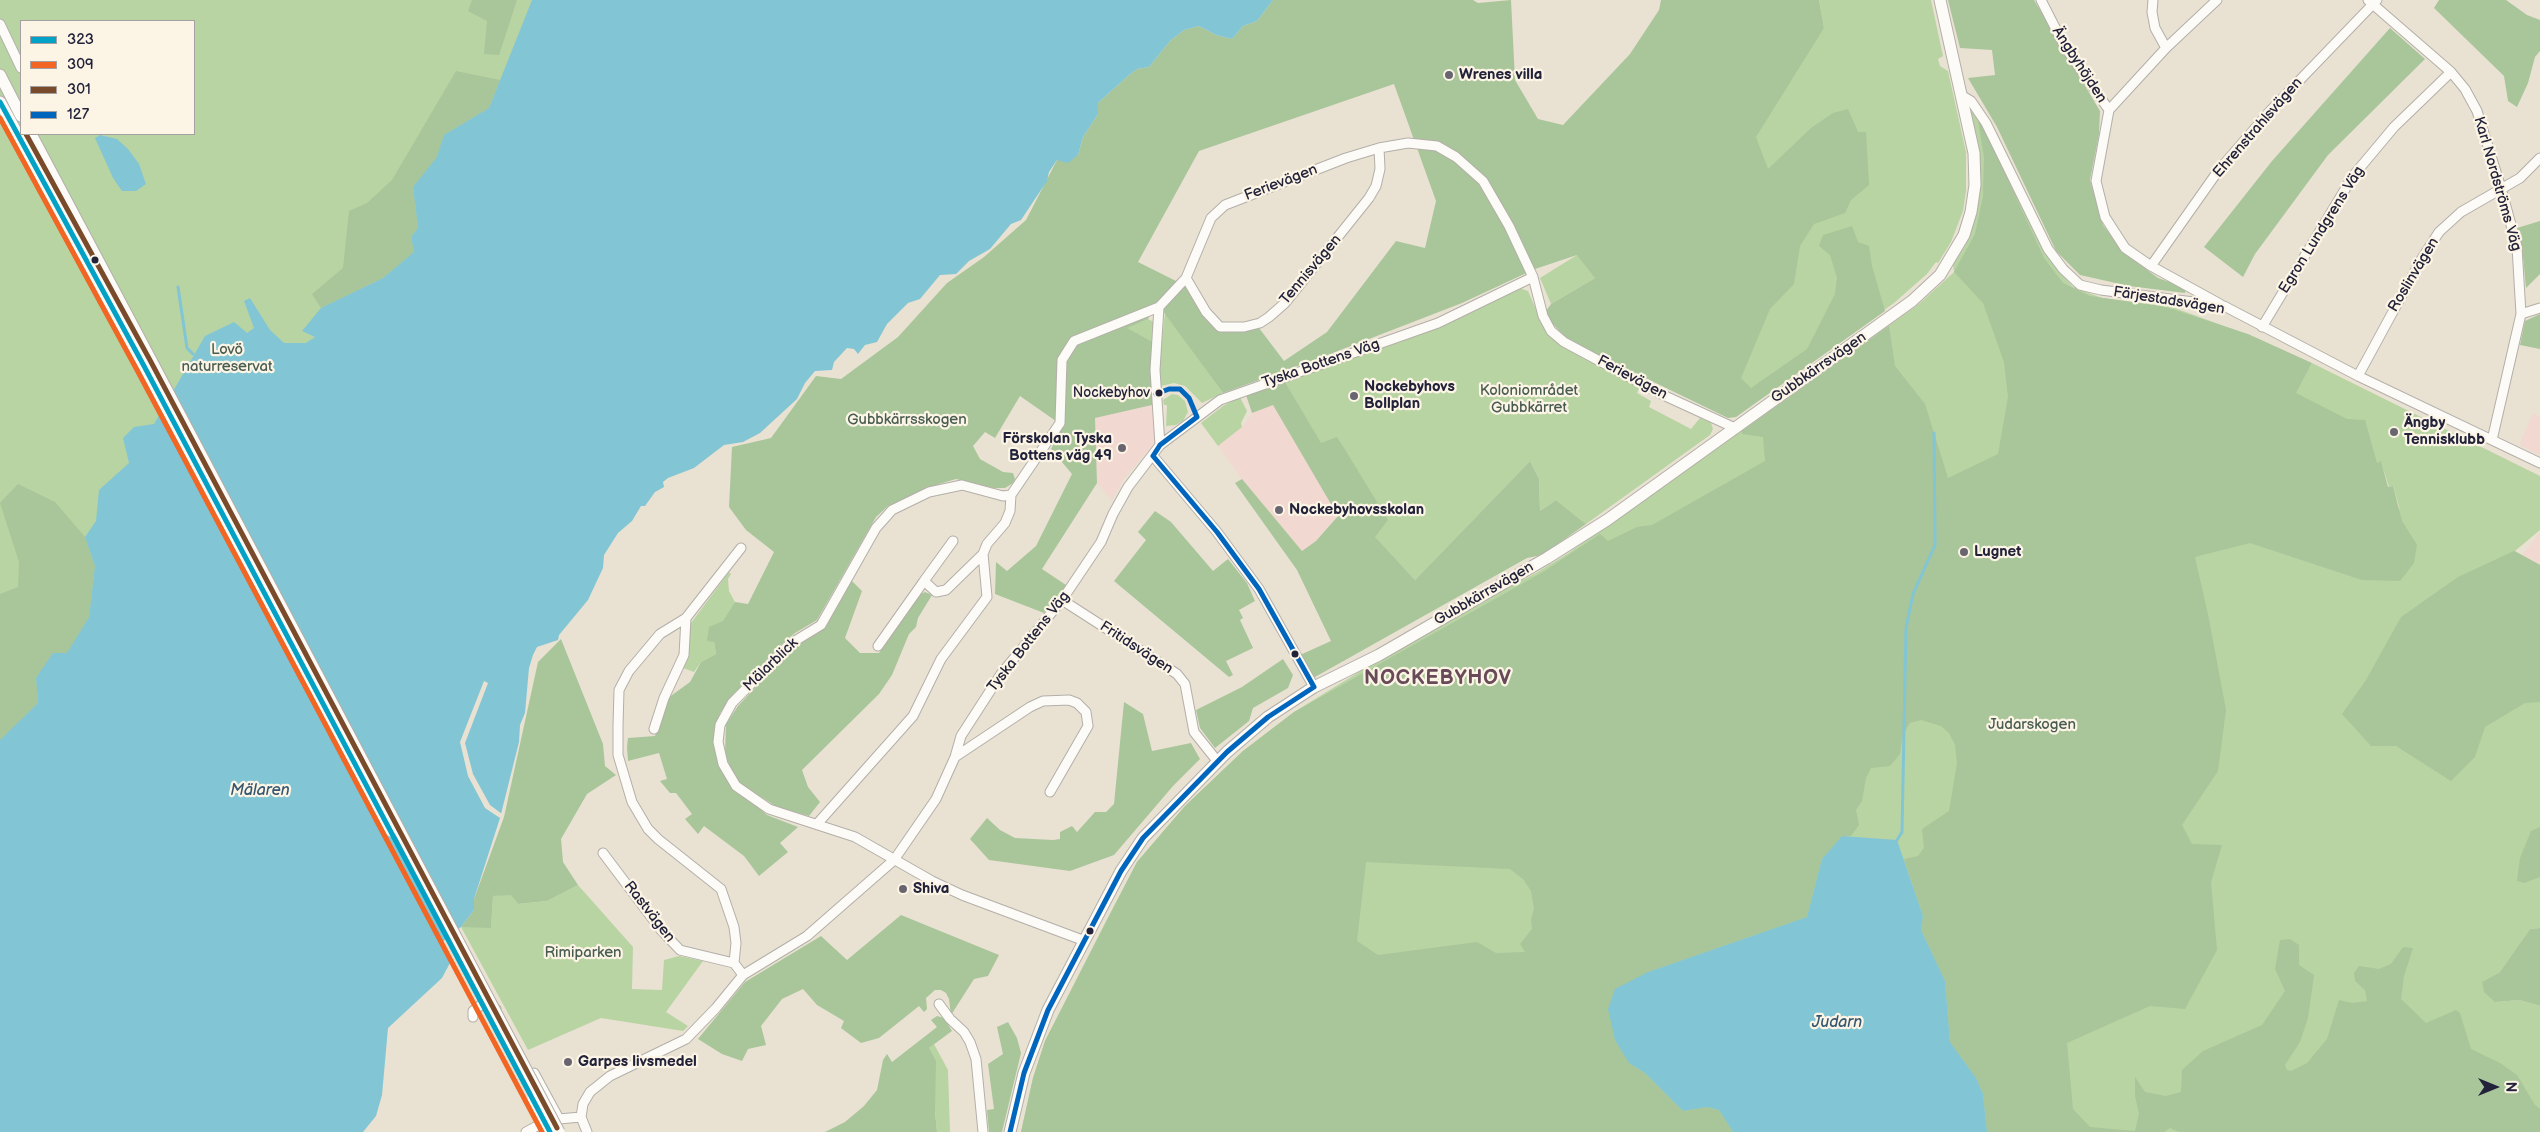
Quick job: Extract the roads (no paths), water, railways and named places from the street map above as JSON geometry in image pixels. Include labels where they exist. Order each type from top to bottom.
[{"type":"main road","name":"Gubbkärrsvägen","points":[[1010,1132],[1024,1072],[1048,1010],[1121,871],[1143,838],[1218,762],[1268,717],[1314,687],[1379,654],[1547,558],[1607,520],[1912,301],[1947,267],[1964,235],[1971,212],[1975,185],[1974,153],[1940,0]]},
{"type":"main road","points":[[0,75],[17,98],[20,112]]},
{"type":"main road","points":[[17,98],[1,106],[148,364],[559,1132]]},
{"type":"main road","points":[[32,135],[148,364],[550,1132]]},
{"type":"street","name":"Ängbyhöjden","points":[[2041,0],[2065,47],[2109,110],[2096,181],[2105,217],[2125,248],[2151,266],[2224,306]]},
{"type":"street","points":[[2153,0],[2152,12],[2155,28],[2166,48]]},
{"type":"street","points":[[2109,110],[2166,48],[2217,0]]},
{"type":"street","name":"Karl Nordströms Väg","points":[[2373,2],[2451,72],[2465,89],[2477,111],[2501,188],[2517,247],[2521,314],[2492,440]]},
{"type":"street","name":"Ehrenstrahlsvägen","points":[[2151,266],[2224,164],[2270,111],[2373,2]]},
{"type":"street","points":[[0,24],[20,66]]},
{"type":"street","name":"Egron Lundgrens Väg","points":[[2262,327],[2354,176],[2394,128],[2451,72]]},
{"type":"street","name":"Färjestadsvägen","points":[[1962,95],[1971,101],[1986,123],[2048,249],[2063,269],[2080,284],[2100,290],[2224,306],[2358,376],[2540,463]]},
{"type":"street","name":"Ferievägen","points":[[924,582],[936,592],[946,590],[983,554],[987,544],[1005,523],[1010,511],[1011,496],[1060,423],[1062,360],[1074,341],[1159,308],[1186,278],[1211,218],[1225,205],[1346,158],[1379,148],[1408,143],[1437,146],[1456,156],[1483,181],[1509,226],[1533,277],[1543,316],[1552,331],[1564,342],[1663,395],[1735,428]]},
{"type":"street","name":"Tennisvägen","points":[[1186,278],[1206,312],[1220,327],[1244,327],[1260,323],[1269,317],[1285,303],[1369,198],[1376,186],[1380,169],[1379,148]]},
{"type":"street","name":"Roslinvägen","points":[[2358,376],[2421,260],[2439,232],[2461,212],[2520,178],[2540,158]]},
{"type":"street","name":"Tyska Bottens Väg","points":[[584,1124],[583,1104],[590,1092],[610,1076],[686,1039],[716,1008],[742,975],[807,936],[894,860],[936,799],[955,757],[961,736],[1001,674],[1062,600],[1101,542],[1112,514],[1128,487],[1160,445],[1220,400],[1438,323],[1533,277]]},
{"type":"street","points":[[1159,308],[1155,370],[1160,445]]},
{"type":"street","points":[[2521,314],[2540,308]]},
{"type":"street","points":[[1152,456],[1217,532],[1259,589],[1314,687]]},
{"type":"street","name":"Mälarblick","points":[[1011,496],[1003,496],[962,485],[929,492],[892,510],[876,528],[821,625],[790,644],[732,703],[720,725],[718,742],[723,764],[736,786],[769,809],[855,837],[894,860],[962,895],[1085,941]]},
{"type":"street","points":[[878,646],[953,541]]},
{"type":"street","points":[[741,548],[686,618],[660,634],[625,677],[619,690],[618,755],[632,802],[648,829],[721,889],[734,927],[736,943],[734,963],[742,975]]},
{"type":"street","points":[[817,824],[913,716],[941,659],[987,597],[983,554]]},
{"type":"street","name":"Fritidsvägen","points":[[1062,600],[1177,674],[1185,684],[1194,732],[1218,762]]},
{"type":"street","points":[[654,729],[664,698],[684,655],[686,618]]},
{"type":"street","points":[[955,757],[1030,707],[1044,701],[1069,700],[1077,703],[1086,712],[1088,726],[1050,792]]},
{"type":"street","name":"Rastvägen","points":[[603,853],[661,930],[680,950],[734,963]]},
{"type":"street","points":[[939,1004],[950,1019],[964,1032],[976,1059],[983,1132]]},
{"type":"street","points":[[473,1017],[473,1011],[481,1005],[498,1009],[559,1119]]},
{"type":"street","points":[[526,1132],[548,1120],[559,1119],[584,1124]]},
{"type":"water","name":"Mälaren","points":[[532,0],[1273,0],[1257,21],[1243,26],[1232,39],[1216,35],[1199,26],[1184,30],[1170,41],[1149,67],[1137,69],[1098,103],[1098,114],[1083,137],[1078,155],[1068,163],[1057,160],[1049,172],[1047,181],[1021,220],[1011,224],[990,249],[969,261],[956,274],[940,275],[920,299],[908,303],[887,324],[877,342],[865,345],[858,354],[854,349],[847,348],[834,362],[832,370],[815,371],[805,383],[797,399],[760,433],[743,442],[724,445],[694,468],[668,478],[663,482],[664,487],[655,492],[645,506],[641,506],[632,521],[618,533],[604,555],[603,568],[588,600],[559,635],[558,640],[537,647],[533,655],[529,668],[525,713],[520,725],[519,742],[500,818],[474,899],[474,910],[461,927],[441,943],[451,961],[442,978],[388,1028],[382,1095],[376,1116],[363,1132],[0,1132],[0,740],[38,703],[36,678],[53,653],[67,653],[89,617],[95,566],[85,537],[96,521],[99,490],[129,463],[123,438],[134,427],[154,424],[205,336],[234,322],[247,333],[254,328],[244,301],[250,298],[270,330],[284,343],[306,343],[315,337],[302,331],[321,308],[383,278],[414,252],[411,237],[418,228],[413,187],[437,157],[444,135],[489,108]]},
{"type":"water","points":[[100,135],[117,139],[128,149],[139,164],[146,184],[136,191],[122,191],[113,178],[95,138]]},
{"type":"water","name":"Judarn","points":[[1842,836],[1897,840],[1923,916],[1921,930],[1945,981],[1950,1042],[1976,1078],[1983,1094],[1987,1132],[1733,1132],[1719,1110],[1707,1107],[1683,1111],[1645,1073],[1629,1063],[1615,1040],[1608,1009],[1615,989],[1648,972],[1807,917],[1822,859]]},
{"type":"waterway","points":[[178,287],[187,348],[193,354]]},
{"type":"waterway","points":[[1897,840],[1902,832],[1906,628],[1913,594],[1935,545],[1934,433]]},
{"type":"place","name":"Wrenes villa","points":[[1449,75]]},
{"type":"place","name":"Nockebyhov","points":[[1159,393]]},
{"type":"place","name":"Nockebyhovs Bollplan","points":[[1354,396]]},
{"type":"place","name":"Ängby Tennisklubb","points":[[2394,432]]},
{"type":"place","name":"Förskolan Tyska Bottens väg 49","points":[[1122,448]]},
{"type":"place","name":"Nockebyhovsskolan","points":[[1279,510]]},
{"type":"place","name":"Lugnet","points":[[1964,552]]},
{"type":"place","name":"Shiva","points":[[903,889]]},
{"type":"place","name":"Garpes livsmedel","points":[[568,1062]]},
{"type":"district","name":"NOCKEBYHOV","points":[[1438,679]]},
{"type":"park label","name":"Lovö naturreservat","points":[[227,358]]},
{"type":"park label","name":"Koloniområdet Gubbkärret","points":[[1529,400]]},
{"type":"park label","name":"Gubbkärrsskogen","points":[[907,420]]},
{"type":"park label","name":"Judarskogen","points":[[2032,725]]},
{"type":"park label","name":"Rimiparken","points":[[583,953]]}]
